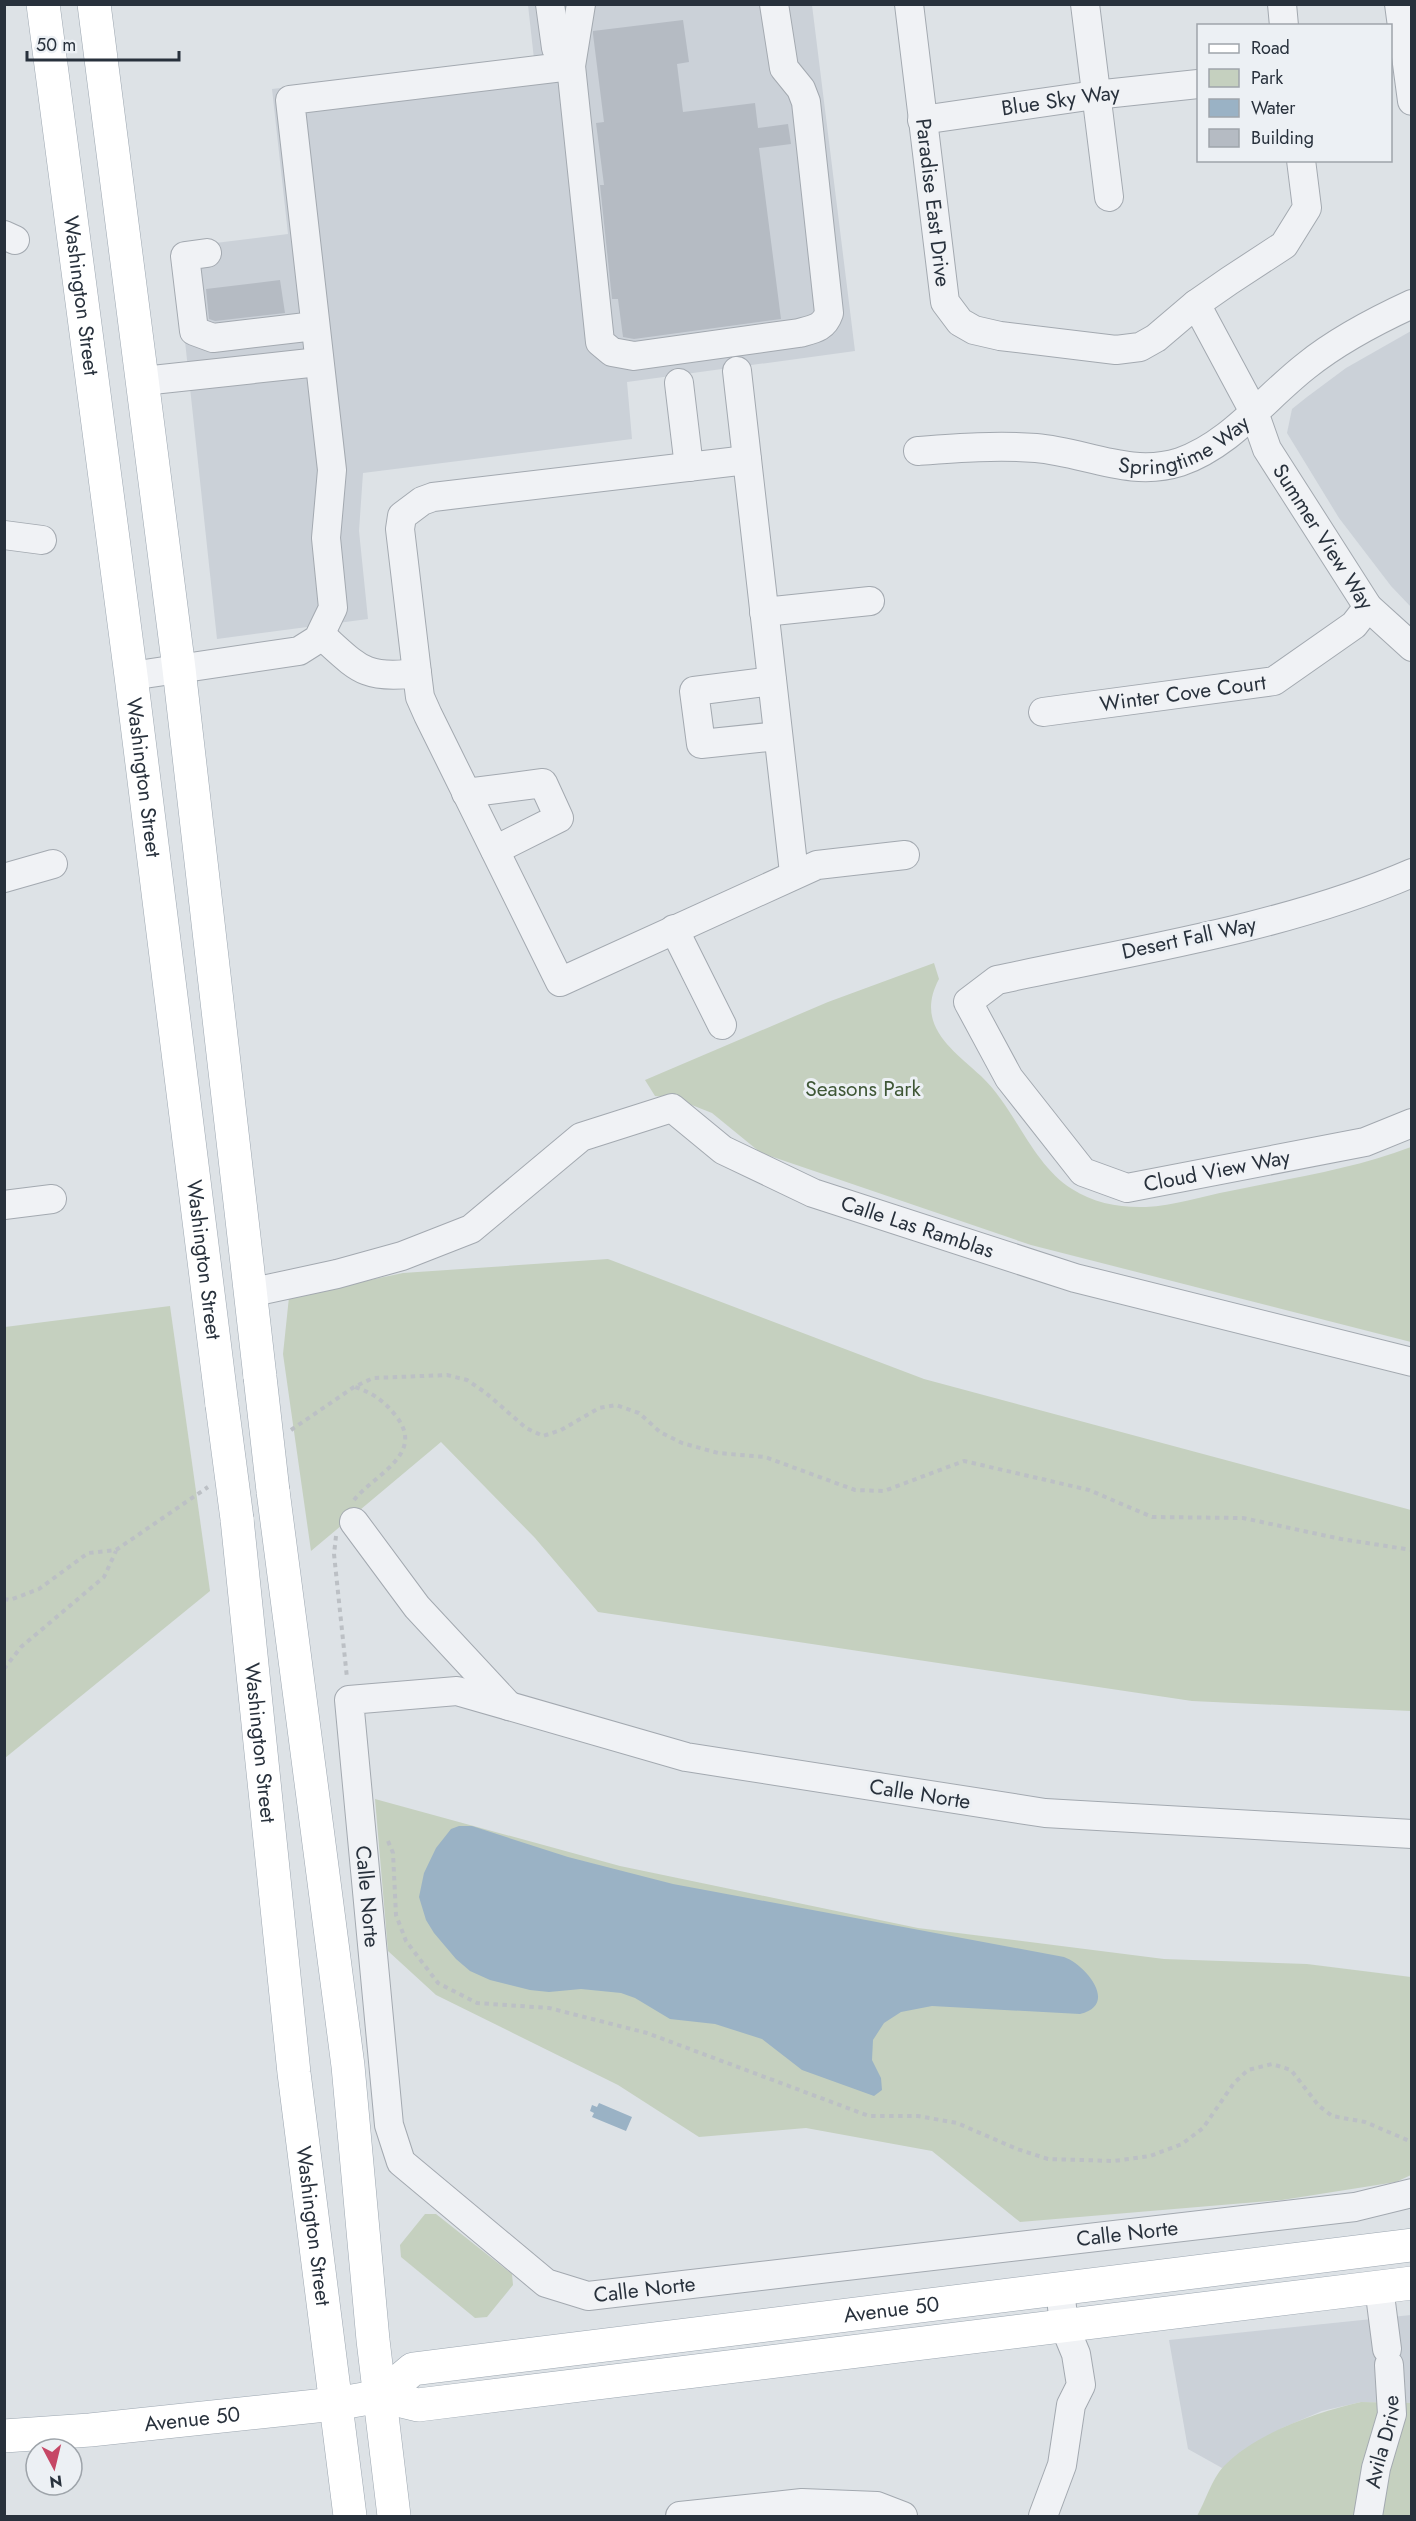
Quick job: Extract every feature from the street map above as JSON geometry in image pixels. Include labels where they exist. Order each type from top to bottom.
[{"type":"main road","name":"Washington Street","points":[[43,4],[131,675],[237,1519],[294,2073],[350,2517]]},
{"type":"main road","name":"Washington Street","points":[[94,4],[179,669],[273,1491],[348,2066],[394,2517]]},
{"type":"main road","name":"Avenue 50","points":[[381,2396],[413,2369],[1412,2245]]},
{"type":"main road","name":"Avenue 50","points":[[4,2436],[90,2430],[335,2404],[381,2396],[418,2405],[1412,2283]]},
{"type":"street","points":[[550,4],[556,48],[571,66]]},
{"type":"street","points":[[581,4],[571,66],[600,342],[612,352],[634,356],[799,333],[818,328],[825,322],[829,313],[806,102],[801,89],[784,68],[774,4]]},
{"type":"street","name":"Paradise East Drive","points":[[909,4],[943,293],[950,312],[960,322],[974,330],[1000,336],[1116,350],[1140,347],[1156,338],[1196,304],[1284,245],[1307,208],[1301,162]]},
{"type":"street","points":[[1085,4],[1109,197]]},
{"type":"street","points":[[1282,4],[1284,24]]},
{"type":"street","points":[[1399,4],[1398,60],[1412,101]]},
{"type":"street","points":[[131,675],[298,651],[321,635],[333,608],[326,538],[332,470],[290,100],[571,66]]},
{"type":"street","name":"Blue Sky Way","points":[[922,120],[1095,94],[1197,84]]},
{"type":"street","points":[[207,253],[185,256],[194,331],[213,339],[315,326]]},
{"type":"street","name":"Summer View Way","points":[[1196,304],[1254,412],[1267,449],[1368,607],[1412,647]]},
{"type":"street","name":"Springtime Way","points":[[918,451],[998,446],[1040,448],[1115,466],[1160,466],[1178,462],[1199,454],[1225,437],[1307,365],[1377,320],[1412,304]]},
{"type":"street","points":[[143,381],[319,362]]},
{"type":"street","points":[[737,371],[794,873]]},
{"type":"street","points":[[679,383],[689,466]]},
{"type":"street","points":[[747,460],[433,497],[409,509],[402,516],[400,529],[420,697],[560,982],[794,873],[817,865],[905,855]]},
{"type":"street","points":[[4,535],[42,540]]},
{"type":"street","points":[[764,612],[870,601]]},
{"type":"street","name":"Winter Cove Court","points":[[1043,712],[1274,681],[1354,625],[1368,607]]},
{"type":"street","points":[[321,635],[354,664],[371,675],[389,677],[417,673]]},
{"type":"street","points":[[772,681],[694,691],[701,744],[778,736]]},
{"type":"street","points":[[466,793],[543,783],[559,818],[495,850]]},
{"type":"street","points":[[4,878],[53,864]]},
{"type":"street","name":"Desert Fall Way","points":[[968,1002],[997,980],[1256,924],[1364,894],[1412,873]]},
{"type":"street","points":[[675,929],[722,1025]]},
{"type":"street","name":"Cloud View Way","points":[[968,1002],[1009,1078],[1083,1172],[1127,1188],[1365,1142],[1412,1122]]},
{"type":"street","name":"Calle Las Ramblas","points":[[249,1293],[337,1274],[402,1256],[471,1229],[581,1137],[672,1108],[723,1150],[813,1193],[1075,1278],[1412,1362]]},
{"type":"street","points":[[4,1205],[52,1199]]},
{"type":"street","points":[[354,1522],[417,1607],[509,1706]]},
{"type":"street","name":"Calle Norte","points":[[1412,1834],[1044,1813],[686,1757],[457,1691],[349,1700],[389,2125],[401,2162],[546,2283],[588,2296],[1355,2207],[1412,2193]]},
{"type":"street","name":"Avila Drive","points":[[1368,2517],[1376,2468],[1392,2414],[1388,2357],[1379,2287]]},
{"type":"street","points":[[1043,2517],[1062,2465],[1071,2404],[1081,2385],[1076,2354],[1064,2325],[1059,2289]]},
{"type":"street","points":[[680,2517],[802,2503],[877,2506],[903,2517]]},
{"type":"path","points":[[288,1433],[354,1387],[373,1378],[447,1375],[467,1380],[486,1392],[526,1428],[543,1436],[561,1430],[599,1407],[616,1405],[639,1413],[660,1431],[682,1443],[718,1453],[765,1457],[855,1490],[884,1491],[964,1461],[1089,1490],[1152,1517],[1242,1518],[1341,1539],[1412,1550]]},
{"type":"path","points":[[4,1599],[10,1600],[39,1588],[88,1553],[116,1550],[212,1485]]},
{"type":"path","points":[[4,1669],[21,1647],[104,1578],[116,1550]]},
{"type":"path","points":[[362,1833],[379,1836],[388,1842],[393,1853],[396,1915],[412,1951],[438,1983],[477,2003],[549,2008],[647,2033],[869,2116],[918,2116],[957,2123],[1017,2149],[1048,2159],[1114,2161],[1150,2156],[1182,2144],[1203,2128],[1234,2083],[1248,2070],[1272,2064],[1291,2070],[1319,2106],[1332,2116],[1365,2121],[1412,2142]]},
{"type":"shaded area","points":[[528,5],[812,5],[855,351],[627,382],[632,439],[363,473],[359,531],[368,619],[217,639],[175,248],[288,234],[272,89],[534,59]]},
{"type":"shaded area","points":[[1411,331],[1411,607],[1391,586],[1339,518],[1287,433],[1292,409],[1346,368]]},
{"type":"shaded area","points":[[1411,2315],[1411,2403],[1361,2402],[1322,2411],[1282,2428],[1222,2468],[1188,2449],[1169,2340]]},
{"type":"green space","name":"Seasons Park","points":[[934,963],[939,979],[931,1009],[939,1034],[993,1089],[1045,1165],[1072,1189],[1089,1198],[1127,1207],[1167,1205],[1345,1167],[1411,1147],[1411,1342],[1031,1245],[761,1153],[712,1113],[674,1098],[655,1096],[645,1080],[828,1002]]},
{"type":"green space","points":[[608,1259],[924,1379],[1411,1510],[1411,1711],[1192,1701],[598,1612],[535,1538],[441,1442],[311,1551],[283,1354],[289,1297],[403,1273]]},
{"type":"green space","points":[[170,1306],[210,1591],[5,1758],[5,1327]]},
{"type":"green space","points":[[375,1799],[620,1866],[918,1928],[1164,1959],[1307,1964],[1411,1977],[1411,2175],[1396,2182],[1282,2200],[1020,2222],[932,2151],[806,2128],[699,2137],[618,2085],[436,1995],[388,1951]]},
{"type":"green space","points":[[425,2214],[436,2214],[512,2274],[513,2285],[487,2317],[475,2318],[401,2257],[400,2245]]},
{"type":"green space","points":[[1361,2402],[1411,2403],[1411,2516],[1197,2516],[1219,2472],[1236,2455],[1269,2434],[1306,2418]]},
{"type":"water","points":[[459,1826],[472,1826],[568,1857],[673,1884],[1064,1957],[1073,1961],[1089,1976],[1098,1994],[1097,2002],[1091,2009],[1080,2014],[932,2006],[901,2012],[884,2023],[873,2040],[872,2060],[881,2078],[882,2090],[874,2096],[802,2070],[762,2039],[715,2024],[670,2019],[635,1998],[621,1993],[581,1989],[549,1992],[530,1990],[490,1980],[470,1971],[456,1959],[434,1933],[426,1920],[419,1897],[424,1873],[436,1848],[451,1829]]},
{"type":"water","points":[[599,2103],[632,2117],[626,2131],[592,2117],[594,2113],[590,2111],[592,2105],[597,2107]]},
{"type":"building","points":[[683,20],[689,62],[677,64],[683,112],[755,103],[758,128],[788,124],[791,144],[759,148],[781,319],[634,339],[623,337],[618,299],[612,299],[600,185],[604,185],[596,123],[604,122],[593,31]]},
{"type":"building","points":[[280,280],[285,313],[215,321],[209,319],[206,289]]}]
